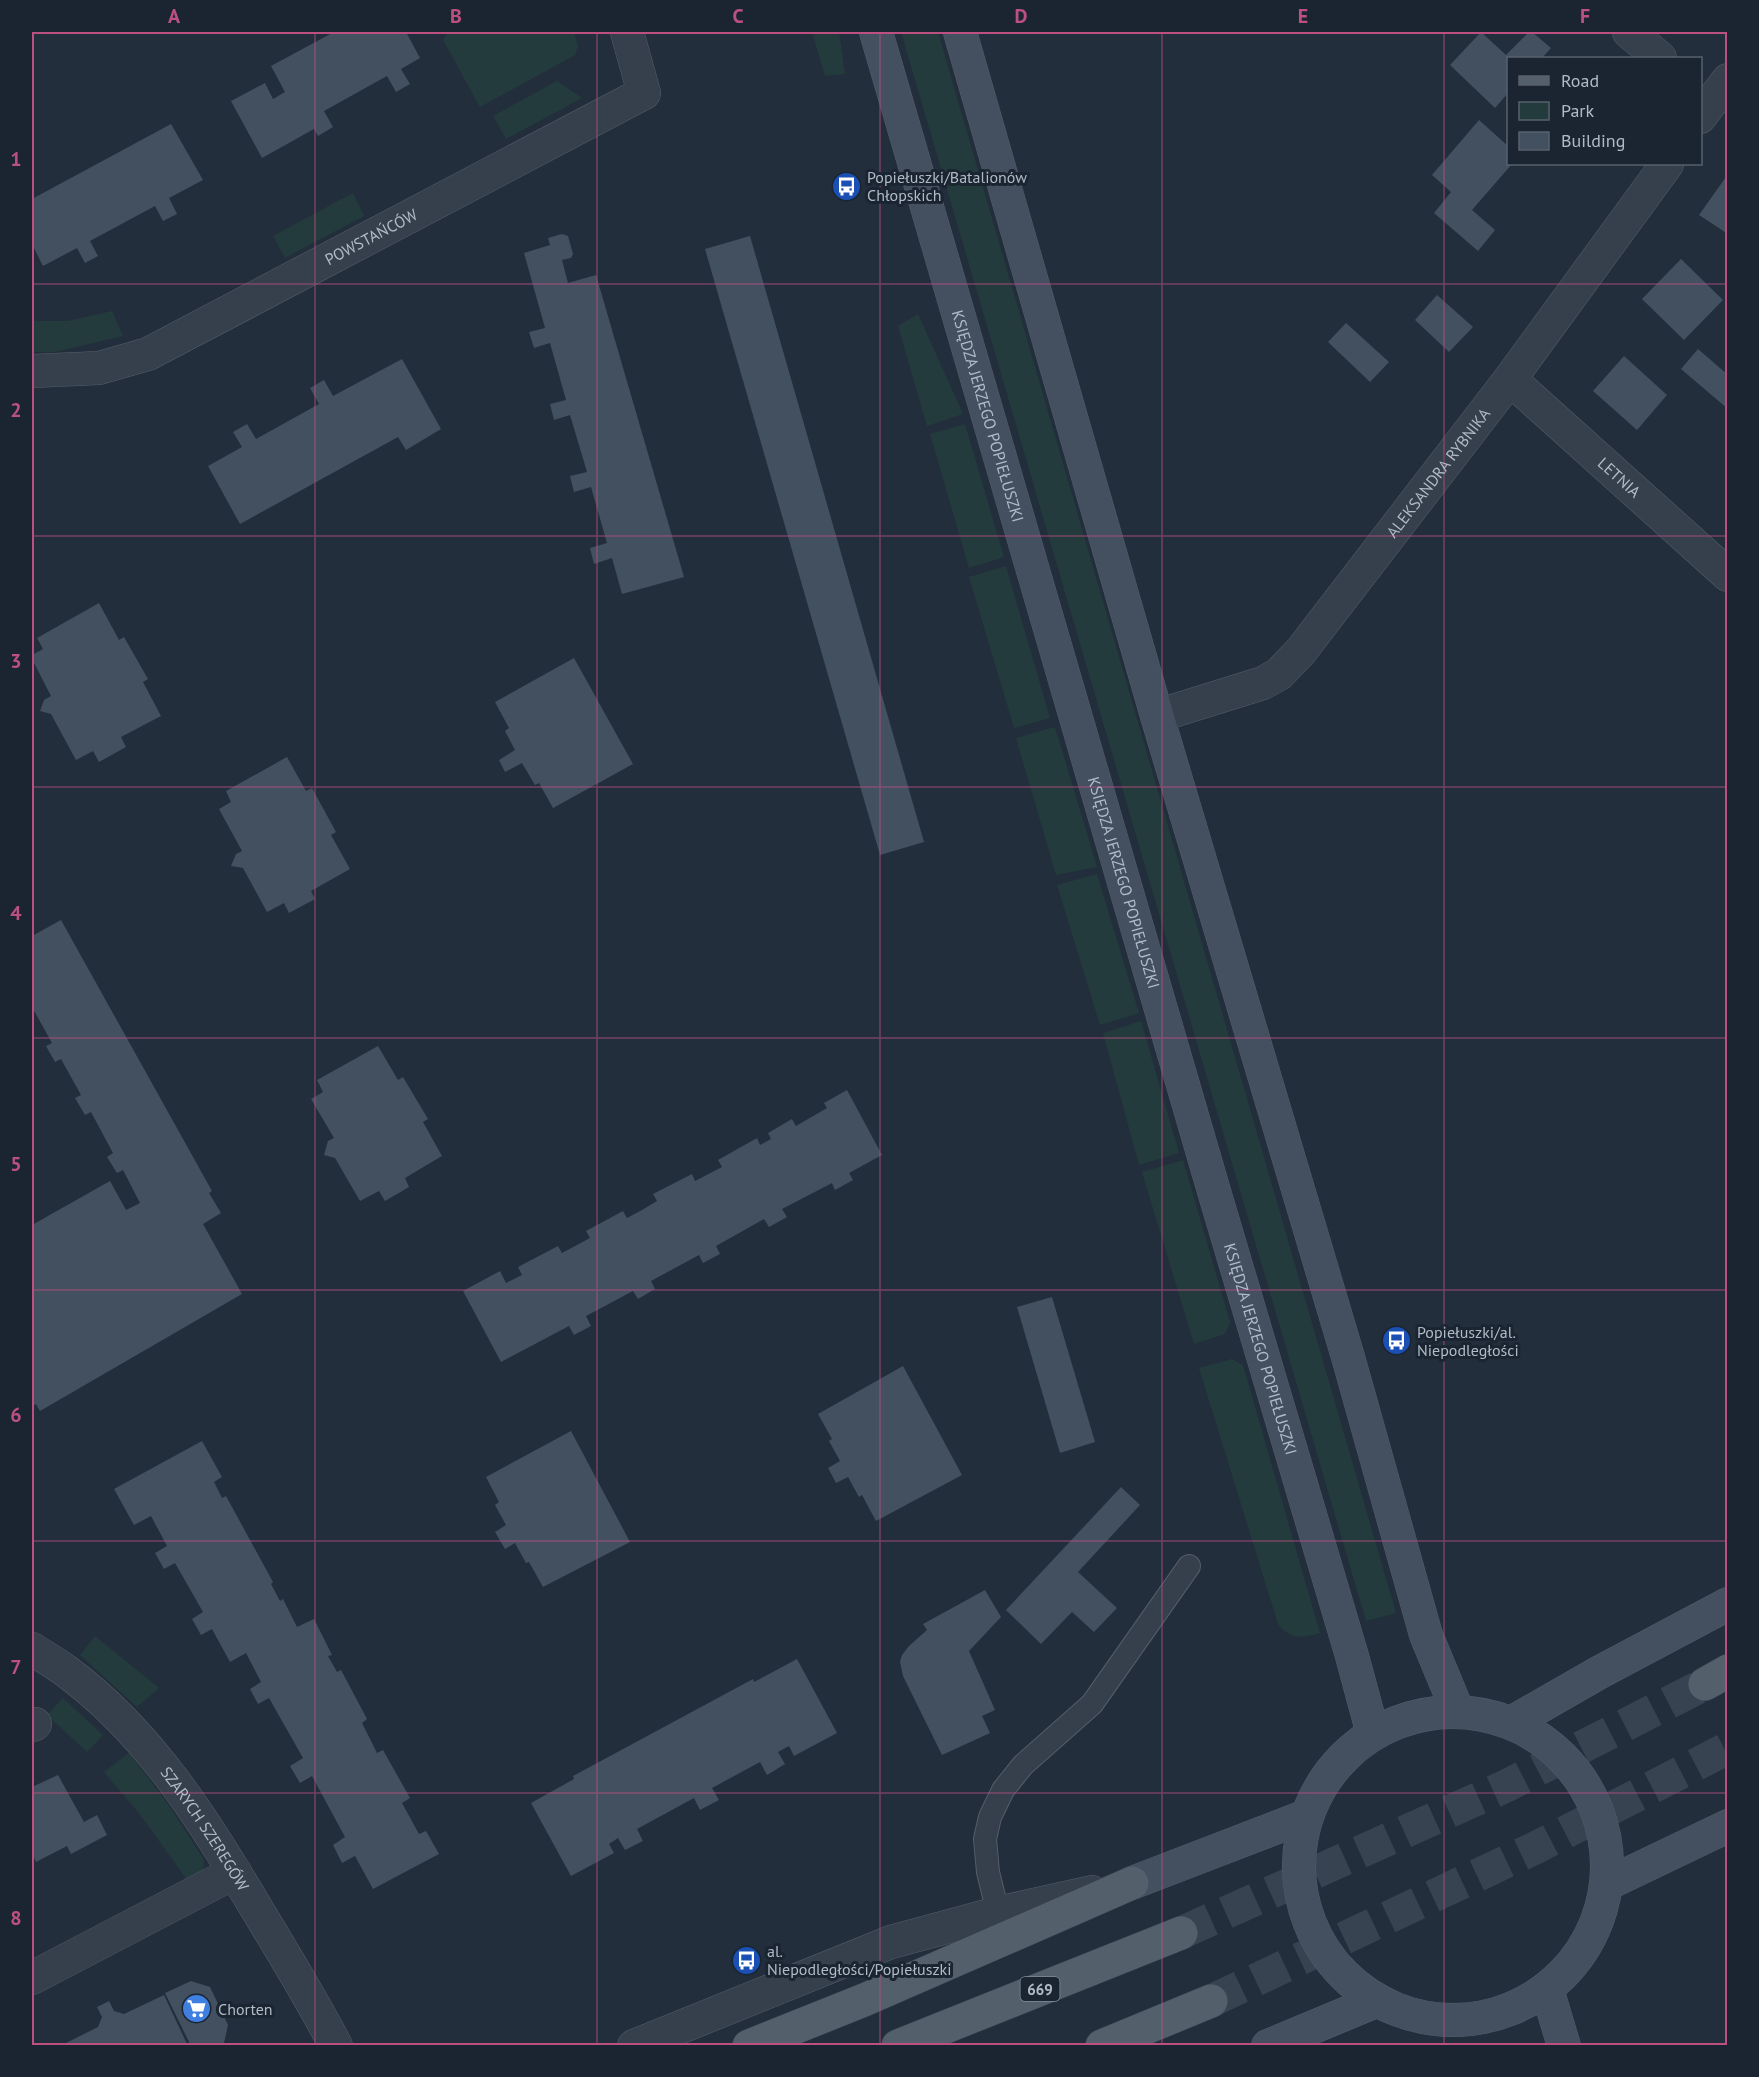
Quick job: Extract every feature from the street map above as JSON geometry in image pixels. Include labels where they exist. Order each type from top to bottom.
[{"type":"main road","name":"KSIĘDZA JERZEGO POPIEŁUSZKI","points":[[876,32],[1215,1198],[1349,1644],[1373,1734]]},
{"type":"main road","points":[[960,32],[1157,716],[1341,1335],[1426,1635],[1458,1712]]},
{"type":"main road","points":[[1511,1723],[1600,1672],[1728,1604]]},
{"type":"main road","points":[[1458,1712],[1485,1715],[1511,1723],[1546,1743],[1575,1771],[1595,1806],[1606,1844],[1607,1884],[1597,1924],[1576,1960],[1547,1989],[1465,2033],[1421,2017],[1402,2013],[1376,2001],[1343,1975],[1317,1941],[1302,1901],[1299,1858],[1306,1816],[1322,1784],[1344,1756],[1373,1734],[1414,1716],[1458,1712]]},
{"type":"main road","points":[[749,2046],[864,2000],[1132,1883],[1306,1816]]},
{"type":"main road","points":[[1607,1884],[1686,1844],[1728,1826]]},
{"type":"main road","name":"669","points":[[898,2046],[1181,1933]]},
{"type":"main road","points":[[1547,1989],[1564,2046]]},
{"type":"main road","points":[[1102,2046],[1211,2001]]},
{"type":"main road","points":[[1268,2046],[1376,2001]]},
{"type":"street","name":"POWSTAŃCÓW","points":[[32,371],[99,368],[148,354],[644,93],[627,32]]},
{"type":"street","points":[[1629,32],[1659,57]]},
{"type":"street","name":"ALEKSANDRA RYBNIKA","points":[[1157,716],[1263,683],[1279,674],[1301,651],[1510,379],[1666,165]]},
{"type":"street","name":"LETNIA","points":[[1510,379],[1728,575]]},
{"type":"street","name":"SZARYCH SZEREGÓW","points":[[32,1649],[66,1671],[129,1726],[159,1760],[194,1806],[235,1872],[336,2046]]},
{"type":"street","points":[[32,1978],[235,1872]]},
{"type":"street","points":[[634,2046],[891,1942],[998,1913],[1132,1883]]},
{"type":"lane","points":[[998,1913],[988,1872],[985,1839],[990,1817],[1003,1790],[1023,1765],[1092,1704],[1189,1566]]},
{"type":"green space","points":[[448,32],[574,32],[578,46],[575,55],[480,107],[443,40]]},
{"type":"green space","points":[[812,32],[839,32],[845,74],[825,76]]},
{"type":"green space","points":[[901,32],[938,32],[1396,1613],[1366,1621]]},
{"type":"green space","points":[[557,81],[582,98],[506,139],[493,116]]},
{"type":"green space","points":[[353,193],[364,216],[285,258],[273,236]]},
{"type":"green space","points":[[112,311],[123,336],[55,352],[32,352],[32,321],[68,321]]},
{"type":"green space","points":[[918,314],[963,414],[927,426],[898,326]]},
{"type":"green space","points":[[965,424],[1004,557],[969,568],[930,434]]},
{"type":"green space","points":[[1006,566],[1050,718],[1014,728],[969,577]]},
{"type":"green space","points":[[1055,727],[1097,867],[1056,875],[1016,738]]},
{"type":"green space","points":[[1097,874],[1139,1013],[1100,1025],[1057,885]]},
{"type":"green space","points":[[1141,1021],[1179,1153],[1139,1165],[1103,1033]]},
{"type":"green space","points":[[1183,1160],[1230,1322],[1225,1334],[1194,1344],[1142,1172]]},
{"type":"green space","points":[[1232,1359],[1243,1365],[1320,1633],[1307,1636],[1292,1635],[1278,1624],[1199,1368]]},
{"type":"green space","points":[[95,1636],[159,1688],[137,1707],[80,1655]]},
{"type":"green space","points":[[63,1698],[103,1735],[87,1752],[47,1715]]},
{"type":"green space","points":[[129,1753],[168,1804],[204,1860],[203,1877],[187,1880],[142,1817],[104,1772]]},
{"type":"building","points":[[334,32],[406,32],[420,58],[401,69],[410,84],[396,92],[387,76],[324,111],[333,127],[318,136],[314,129],[262,158],[231,101],[265,83],[273,99],[285,92],[271,66]]},
{"type":"building","points":[[1481,32],[1506,55],[1529,32],[1551,48],[1543,57],[1507,57],[1507,94],[1495,108],[1450,65]]},
{"type":"building","points":[[1479,120],[1507,145],[1507,165],[1511,165],[1472,210],[1495,230],[1478,251],[1434,213],[1451,192],[1432,175]]},
{"type":"building","points":[[171,124],[203,180],[169,198],[177,214],[163,221],[155,206],[90,241],[98,256],[85,263],[77,248],[43,266],[32,244],[32,199]]},
{"type":"building","points":[[1728,174],[1728,234],[1699,215]]},
{"type":"building","points":[[562,234],[568,236],[573,254],[571,258],[562,260],[568,283],[596,275],[684,577],[622,594],[612,558],[594,564],[590,548],[607,543],[591,487],[574,492],[570,476],[587,472],[570,415],[554,420],[550,404],[566,400],[550,343],[534,348],[529,332],[545,328],[524,253],[550,245],[548,238]]},
{"type":"building","points":[[750,236],[924,842],[880,855],[705,249]]},
{"type":"building","points":[[1681,259],[1723,300],[1684,340],[1642,299]]},
{"type":"building","points":[[1437,295],[1473,327],[1449,352],[1415,320]]},
{"type":"building","points":[[1346,323],[1389,362],[1370,382],[1328,342]]},
{"type":"building","points":[[1698,349],[1728,375],[1728,409],[1681,369]]},
{"type":"building","points":[[1624,356],[1667,395],[1637,430],[1593,391]]},
{"type":"building","points":[[402,359],[441,429],[406,450],[398,437],[240,524],[208,466],[242,447],[233,432],[247,424],[256,439],[319,404],[310,388],[324,380],[333,396]]},
{"type":"building","points":[[99,603],[119,640],[124,637],[148,679],[143,682],[161,716],[121,737],[126,747],[99,762],[93,751],[76,760],[51,714],[40,711],[44,700],[51,696],[32,655],[43,649],[37,638]]},
{"type":"building","points":[[574,658],[633,764],[553,808],[539,783],[535,785],[522,763],[505,772],[499,760],[515,750],[505,731],[509,728],[495,702]]},
{"type":"building","points":[[287,757],[306,791],[312,788],[336,832],[331,835],[350,869],[311,891],[315,899],[289,913],[284,903],[267,912],[243,868],[231,866],[236,854],[242,851],[219,809],[231,802],[226,791]]},
{"type":"building","points":[[61,920],[212,1191],[209,1193],[221,1213],[203,1224],[242,1294],[40,1411],[36,1404],[32,1407],[32,1225],[110,1181],[126,1210],[140,1203],[123,1170],[117,1173],[107,1157],[113,1153],[91,1112],[85,1115],[75,1098],[81,1095],[61,1059],[55,1062],[46,1046],[52,1043],[32,1007],[32,936]]},
{"type":"building","points":[[378,1046],[398,1080],[403,1077],[428,1119],[423,1122],[442,1156],[405,1178],[409,1187],[385,1201],[379,1191],[360,1201],[335,1158],[324,1155],[328,1141],[334,1138],[311,1099],[323,1092],[317,1080]]},
{"type":"building","points":[[847,1090],[882,1155],[849,1173],[853,1180],[835,1190],[832,1183],[782,1209],[787,1217],[769,1227],[764,1219],[716,1246],[720,1254],[703,1263],[699,1255],[651,1281],[655,1289],[638,1299],[633,1291],[586,1316],[591,1326],[574,1335],[569,1326],[501,1362],[463,1291],[500,1271],[506,1283],[522,1275],[518,1267],[558,1246],[562,1253],[590,1238],[586,1231],[623,1211],[627,1218],[642,1210],[657,1201],[653,1194],[692,1174],[695,1181],[722,1167],[718,1160],[757,1138],[760,1145],[771,1139],[768,1133],[792,1119],[796,1126],[827,1108],[824,1103]]},
{"type":"building","points":[[1052,1297],[1095,1442],[1060,1453],[1017,1307]]},
{"type":"building","points":[[903,1366],[962,1475],[876,1521],[862,1495],[859,1497],[848,1477],[836,1483],[828,1468],[840,1461],[829,1441],[832,1439],[818,1414]]},
{"type":"building","points":[[571,1431],[630,1542],[543,1587],[515,1543],[505,1549],[495,1532],[506,1525],[495,1505],[499,1502],[486,1477]]},
{"type":"building","points":[[202,1441],[222,1477],[214,1482],[222,1498],[226,1496],[273,1582],[271,1584],[280,1601],[283,1599],[297,1627],[314,1619],[332,1655],[328,1656],[337,1672],[341,1670],[367,1719],[362,1723],[377,1753],[383,1750],[410,1798],[402,1803],[419,1834],[426,1831],[439,1854],[373,1889],[355,1856],[342,1863],[333,1845],[345,1837],[312,1776],[300,1783],[290,1766],[303,1758],[269,1698],[258,1704],[250,1689],[261,1682],[246,1653],[230,1662],[212,1629],[201,1635],[192,1619],[203,1612],[175,1563],[164,1569],[155,1553],[167,1546],[151,1516],[134,1525],[114,1489]]},
{"type":"building","points":[[1121,1487],[1140,1505],[1078,1572],[1117,1608],[1094,1632],[1072,1612],[1041,1644],[1006,1610]]},
{"type":"building","points":[[985,1590],[1001,1617],[969,1651],[995,1710],[982,1716],[990,1733],[942,1755],[903,1676],[900,1662],[909,1646],[927,1630],[923,1624]]},
{"type":"building","points":[[797,1659],[837,1733],[794,1756],[789,1746],[778,1752],[785,1764],[767,1775],[760,1762],[712,1788],[719,1800],[700,1810],[694,1798],[637,1829],[643,1841],[625,1850],[618,1838],[609,1844],[614,1853],[571,1876],[531,1803],[574,1779],[573,1776],[753,1679],[754,1682]]},
{"type":"building","points":[[58,1775],[84,1822],[97,1815],[107,1835],[71,1854],[67,1846],[36,1862],[32,1853],[32,1787]]},
{"type":"building","name":"Chorten","points":[[191,1981],[210,1987],[228,2025],[224,2043],[218,2046],[191,2046],[165,1993]]},
{"type":"building","points":[[164,1995],[188,2046],[60,2046],[98,2027],[102,2017],[97,2007],[109,2001],[114,2011],[124,2014]]},
{"type":"tunnel","points":[[1181,1933],[1506,1786],[1705,1684]]},
{"type":"tunnel","points":[[1211,2001],[1535,1848],[1728,1748]]},
{"type":"place","name":"Popiełuszki/Batalionów Chłopskich","points":[[846,186]]},
{"type":"place","name":"Popiełuszki/al. Niepodległości","points":[[1396,1341]]},
{"type":"place","name":"al. Niepodległości/Popiełuszki","points":[[746,1960]]},
{"type":"place","name":"Chorten","points":[[197,2009]]}]
